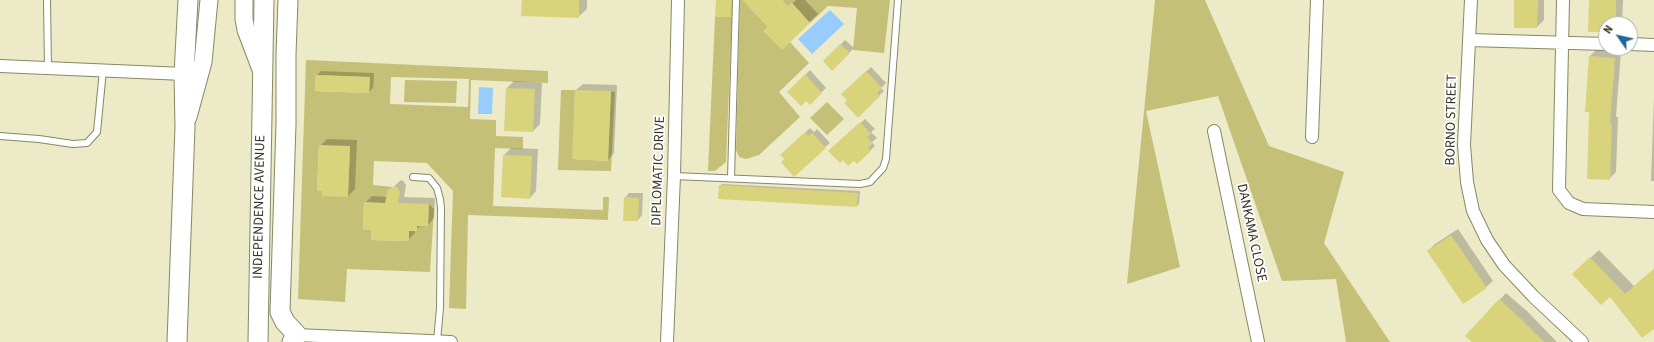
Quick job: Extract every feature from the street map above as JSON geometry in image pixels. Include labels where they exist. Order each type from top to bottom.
[{"type":"main road","points":[[177,342],[185,128],[184,74],[188,0]]},
{"type":"main road","points":[[185,128],[203,62],[209,0]]},
{"type":"main road","name":"INDEPENDENCE AVENUE","points":[[244,0],[244,19],[246,30],[262,72]]},
{"type":"main road","name":"INDEPENDENCE AVENUE","points":[[258,342],[264,0]]},
{"type":"main road","points":[[288,0],[286,132],[280,312],[294,339]]},
{"type":"street","name":"DIPLOMATIC DRIVE","points":[[667,342],[674,176],[678,0]]},
{"type":"street","points":[[1312,137],[1317,0]]},
{"type":"street","name":"BORNO STREET","points":[[1471,0],[1464,145],[1467,182],[1473,211],[1487,240],[1504,265],[1534,297],[1582,342]]},
{"type":"street","points":[[1563,0],[1559,190],[1569,202],[1583,209],[1654,212]]},
{"type":"street","points":[[1469,40],[1598,44]]},
{"type":"street","points":[[1638,44],[1654,45]]},
{"type":"street","points":[[0,66],[184,74]]},
{"type":"street","name":"DANKAMA CLOSE","points":[[1214,131],[1258,342]]},
{"type":"street","points":[[294,339],[332,338],[451,342]]},
{"type":"lane","points":[[47,0],[48,68]]},
{"type":"lane","points":[[730,178],[736,0]]},
{"type":"lane","points":[[674,176],[860,184],[870,182],[883,168],[886,159],[898,0]]},
{"type":"lane","points":[[0,136],[39,139],[72,144],[87,143],[96,132],[103,70]]},
{"type":"lane","points":[[413,177],[429,178],[437,188],[440,199],[440,300],[437,341]]},
{"type":"shaded area","points":[[740,0],[743,0],[768,27],[764,31],[782,49],[790,42],[809,63],[779,92],[800,117],[759,155],[746,159],[739,157],[736,150]]},
{"type":"shaded area","points":[[782,0],[890,0],[884,53],[853,50],[857,8],[828,6],[810,23],[792,3],[788,7]]},
{"type":"shaded area","points":[[1155,0],[1205,0],[1269,146],[1344,172],[1324,243],[1390,342],[1346,342],[1336,279],[1282,281],[1218,96],[1146,111],[1180,267],[1127,284]]},
{"type":"shaded area","points":[[715,17],[732,17],[726,162],[715,171],[708,171]]},
{"type":"shaded area","points":[[306,60],[548,71],[548,83],[471,80],[470,119],[496,120],[496,136],[523,137],[523,149],[495,148],[493,206],[603,210],[603,197],[609,197],[608,220],[468,215],[466,309],[449,308],[453,191],[427,163],[374,161],[373,185],[393,187],[388,190],[389,203],[364,203],[363,230],[371,230],[371,240],[409,241],[409,231],[417,231],[417,226],[428,226],[429,204],[434,209],[430,272],[347,269],[345,302],[298,299]],"holes":[[[316,75],[370,77],[369,93],[315,91]],[[391,77],[469,79],[468,107],[390,104]],[[319,146],[350,147],[348,196],[322,196],[322,191],[317,190]]]},
{"type":"shaded area","points":[[405,80],[457,81],[456,103],[404,102]]},
{"type":"shaded area","points":[[561,90],[575,90],[573,159],[608,161],[611,91],[615,92],[611,171],[558,170]]},
{"type":"shaded area","points":[[827,102],[844,119],[827,135],[810,118]]},
{"type":"water","points":[[830,10],[844,24],[812,54],[798,39]]},
{"type":"water","points":[[479,87],[493,88],[492,114],[478,114]]},
{"type":"building","points":[[522,0],[579,0],[579,18],[521,16]]},
{"type":"building","points":[[716,0],[732,0],[731,17],[715,17]]},
{"type":"building","points":[[743,0],[782,0],[788,7],[792,3],[810,23],[782,50],[764,30],[768,27]]},
{"type":"building","points":[[1514,0],[1538,0],[1537,28],[1514,28]]},
{"type":"building","points":[[1589,0],[1616,0],[1616,16],[1598,16],[1598,32],[1588,32]]},
{"type":"building","points":[[840,44],[850,53],[832,71],[823,61]]},
{"type":"building","points":[[1589,56],[1615,58],[1610,123],[1612,123],[1610,180],[1587,179],[1589,112],[1585,112]]},
{"type":"building","points":[[866,71],[882,88],[877,93],[880,96],[858,118],[844,103],[847,100],[841,94]]},
{"type":"building","points":[[805,74],[822,93],[810,105],[806,101],[801,106],[787,92]]},
{"type":"building","points":[[316,75],[370,77],[369,93],[315,91]]},
{"type":"building","points":[[506,88],[535,89],[533,132],[504,131]]},
{"type":"building","points":[[575,90],[611,91],[608,161],[572,159]]},
{"type":"building","points":[[860,122],[871,134],[867,137],[873,143],[868,147],[871,151],[857,164],[854,161],[848,166],[843,160],[840,163],[828,151]]},
{"type":"building","points":[[805,132],[808,136],[812,133],[826,148],[794,177],[781,162],[784,159],[780,155]]},
{"type":"building","points":[[319,145],[350,146],[348,197],[322,196],[322,191],[317,190]]},
{"type":"building","points":[[503,155],[532,156],[530,199],[501,197]]},
{"type":"building","points":[[719,185],[858,193],[857,207],[718,199]]},
{"type":"building","points":[[393,187],[397,187],[400,192],[398,203],[429,204],[428,226],[417,226],[417,231],[409,231],[409,241],[371,240],[371,230],[363,230],[364,202],[385,203],[388,190]]},
{"type":"building","points":[[624,197],[639,198],[638,221],[623,221]]},
{"type":"building","points":[[1451,235],[1487,288],[1463,304],[1427,251]]},
{"type":"building","points":[[1590,257],[1625,294],[1654,269],[1654,329],[1642,338],[1610,297],[1601,305],[1572,274]]},
{"type":"building","points":[[1499,299],[1544,342],[1472,342],[1465,336]]}]
